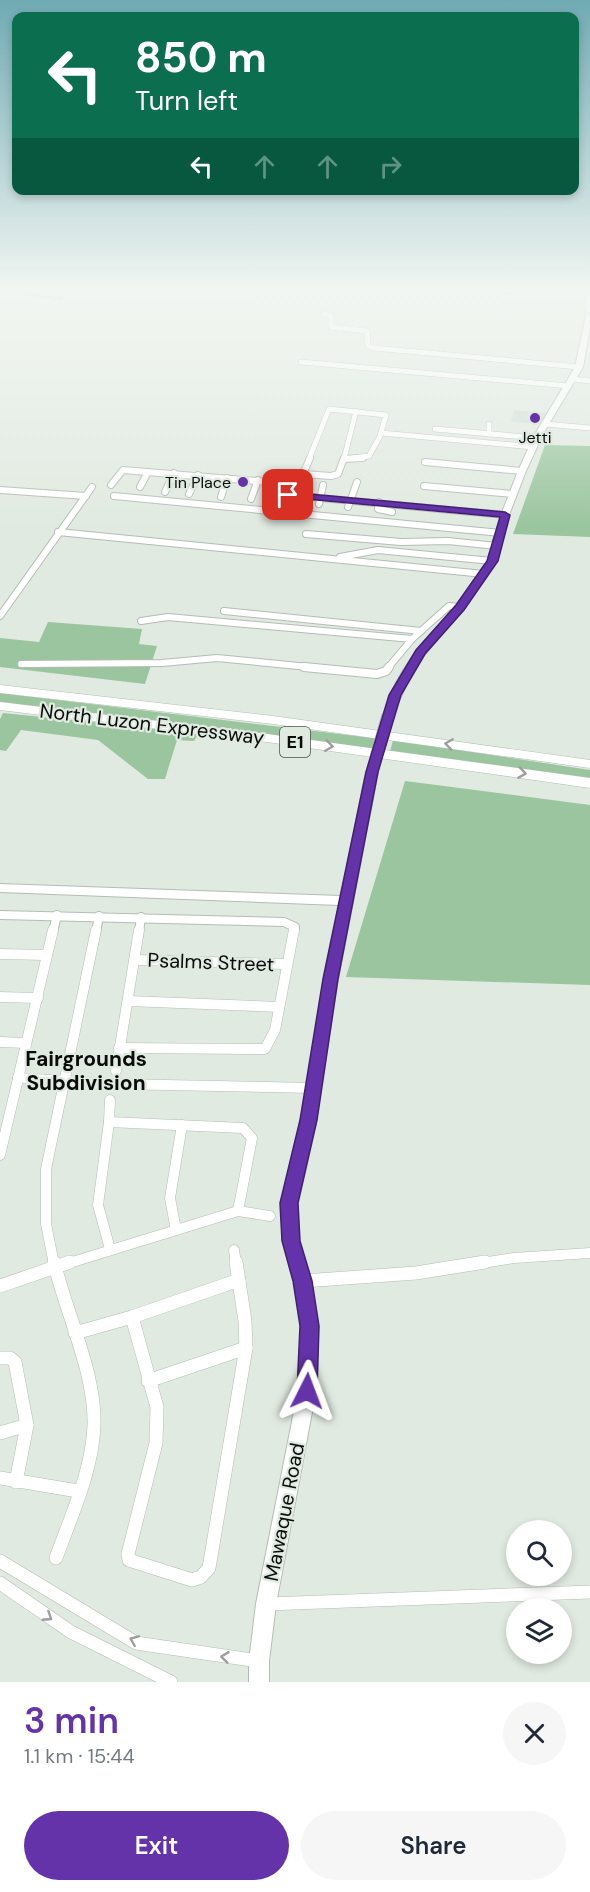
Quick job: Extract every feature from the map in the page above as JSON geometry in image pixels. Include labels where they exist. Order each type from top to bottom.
[{"type":"highway","name":"North Luzon Expressway","points":[[0,689],[285,722],[590,764]]},
{"type":"highway","name":"North Luzon Expressway","points":[[0,706],[267,738],[590,783]]},
{"type":"main road","name":"Mawaque Road","points":[[259,1682],[259,1661],[266,1604],[307,1391],[310,1326],[303,1281],[291,1241],[289,1203],[309,1120],[345,901],[372,772],[395,695],[420,652],[460,607],[492,561],[512,494],[522,471],[537,438],[576,371]]},
{"type":"main road","points":[[0,888],[345,901]]},
{"type":"street","points":[[474,371],[590,376]]},
{"type":"street","points":[[539,371],[590,381]]},
{"type":"street","points":[[284,502],[294,484],[303,474],[329,409],[386,415],[381,434],[369,456],[344,459]]},
{"type":"street","points":[[303,474],[336,475],[344,459],[356,411]]},
{"type":"street","points":[[489,424],[489,434]]},
{"type":"street","points":[[544,426],[589,428]]},
{"type":"street","points":[[435,429],[537,438]]},
{"type":"street","points":[[381,434],[534,447]]},
{"type":"street","points":[[425,462],[522,471]]},
{"type":"street","points":[[111,485],[121,471],[174,473],[294,484]]},
{"type":"street","points":[[140,487],[148,472]]},
{"type":"street","points":[[165,492],[174,473]]},
{"type":"street","points":[[189,494],[198,475]]},
{"type":"street","points":[[221,497],[227,478]]},
{"type":"street","points":[[251,499],[258,480]]},
{"type":"street","points":[[348,507],[357,482]]},
{"type":"street","points":[[319,504],[323,485]]},
{"type":"street","points":[[424,486],[512,494]]},
{"type":"street","points":[[0,616],[92,487]]},
{"type":"street","points":[[0,490],[86,496]]},
{"type":"street","points":[[288,495],[379,502],[446,513],[505,515]]},
{"type":"street","points":[[114,496],[501,533]]},
{"type":"street","points":[[379,502],[378,509],[392,512]]},
{"type":"street","points":[[58,532],[484,574]]},
{"type":"street","points":[[306,534],[401,542],[448,541],[497,546]]},
{"type":"street","points":[[337,559],[363,551],[378,550],[492,561]]},
{"type":"street","points":[[21,664],[162,663],[217,658],[377,674],[386,671],[412,639],[449,606],[460,607]]},
{"type":"street","points":[[224,611],[421,631]]},
{"type":"street","points":[[141,621],[168,616],[412,639]]},
{"type":"street","points":[[0,915],[141,917],[291,924],[295,927],[269,1045],[261,1050],[119,1048]]},
{"type":"street","points":[[0,1155],[4,1121],[18,1078],[57,915]]},
{"type":"street","points":[[56,1558],[90,1453],[93,1410],[75,1333],[56,1268],[47,1227],[44,1196],[49,1154],[99,916]]},
{"type":"street","points":[[116,1071],[136,960],[141,917]]},
{"type":"street","points":[[0,954],[47,955]]},
{"type":"street","name":"Psalms Street","points":[[136,960],[286,964]]},
{"type":"street","points":[[0,997],[38,998]]},
{"type":"street","points":[[128,1001],[279,1006]]},
{"type":"street","points":[[0,1042],[26,1042]]},
{"type":"street","points":[[18,1078],[64,1082],[313,1088]]},
{"type":"street","points":[[110,1100],[98,1205],[110,1249]]},
{"type":"street","points":[[109,1122],[243,1128],[252,1138],[238,1210]]},
{"type":"street","points":[[176,1230],[170,1198],[182,1125]]},
{"type":"street","points":[[0,1284],[238,1210],[270,1216]]},
{"type":"street","points":[[132,1317],[157,1407],[158,1426],[128,1554],[129,1560],[192,1580],[201,1577],[209,1568],[246,1348],[245,1321],[234,1250]]},
{"type":"street","points":[[303,1281],[416,1273],[514,1258],[590,1253]]},
{"type":"street","points":[[75,1333],[132,1317],[239,1280]]},
{"type":"street","points":[[148,1381],[246,1348]]},
{"type":"street","points":[[0,1358],[10,1358],[15,1362],[27,1425],[16,1482]]},
{"type":"street","points":[[0,1433],[27,1425]]},
{"type":"street","points":[[0,1478],[78,1491]]},
{"type":"street","points":[[0,1561],[136,1643],[259,1661]]},
{"type":"street","points":[[0,1583],[71,1632],[171,1682]]},
{"type":"street","points":[[266,1604],[590,1592]]},
{"type":"shaded area","points":[[514,410],[547,413],[542,424],[511,422]]},
{"type":"green space","points":[[545,445],[590,446],[590,537],[513,534]]},
{"type":"green space","points":[[48,622],[142,629],[139,644],[157,646],[145,684],[0,667],[0,638],[39,642]]},
{"type":"green space","points":[[0,693],[381,739],[377,750],[0,702]]},
{"type":"green space","points":[[3,713],[199,733],[194,741],[177,740],[165,779],[148,779],[98,740],[21,730],[6,751],[0,750],[0,719]]},
{"type":"green space","points":[[393,740],[590,770],[590,781],[390,752]]},
{"type":"green space","points":[[405,781],[590,805],[590,985],[346,977]]},
{"type":"place","name":"Jetti","points":[[535,418]]},
{"type":"place","name":"Tin Place","points":[[243,482]]},
{"type":"district","name":"Fairgrounds Subdivision","points":[[86,1071]]},
{"type":"route","points":[[288,495],[505,515],[492,561],[460,607],[420,652],[395,695],[372,772],[345,901],[309,1120],[289,1203],[291,1241],[303,1281],[310,1326],[307,1391]]}]
